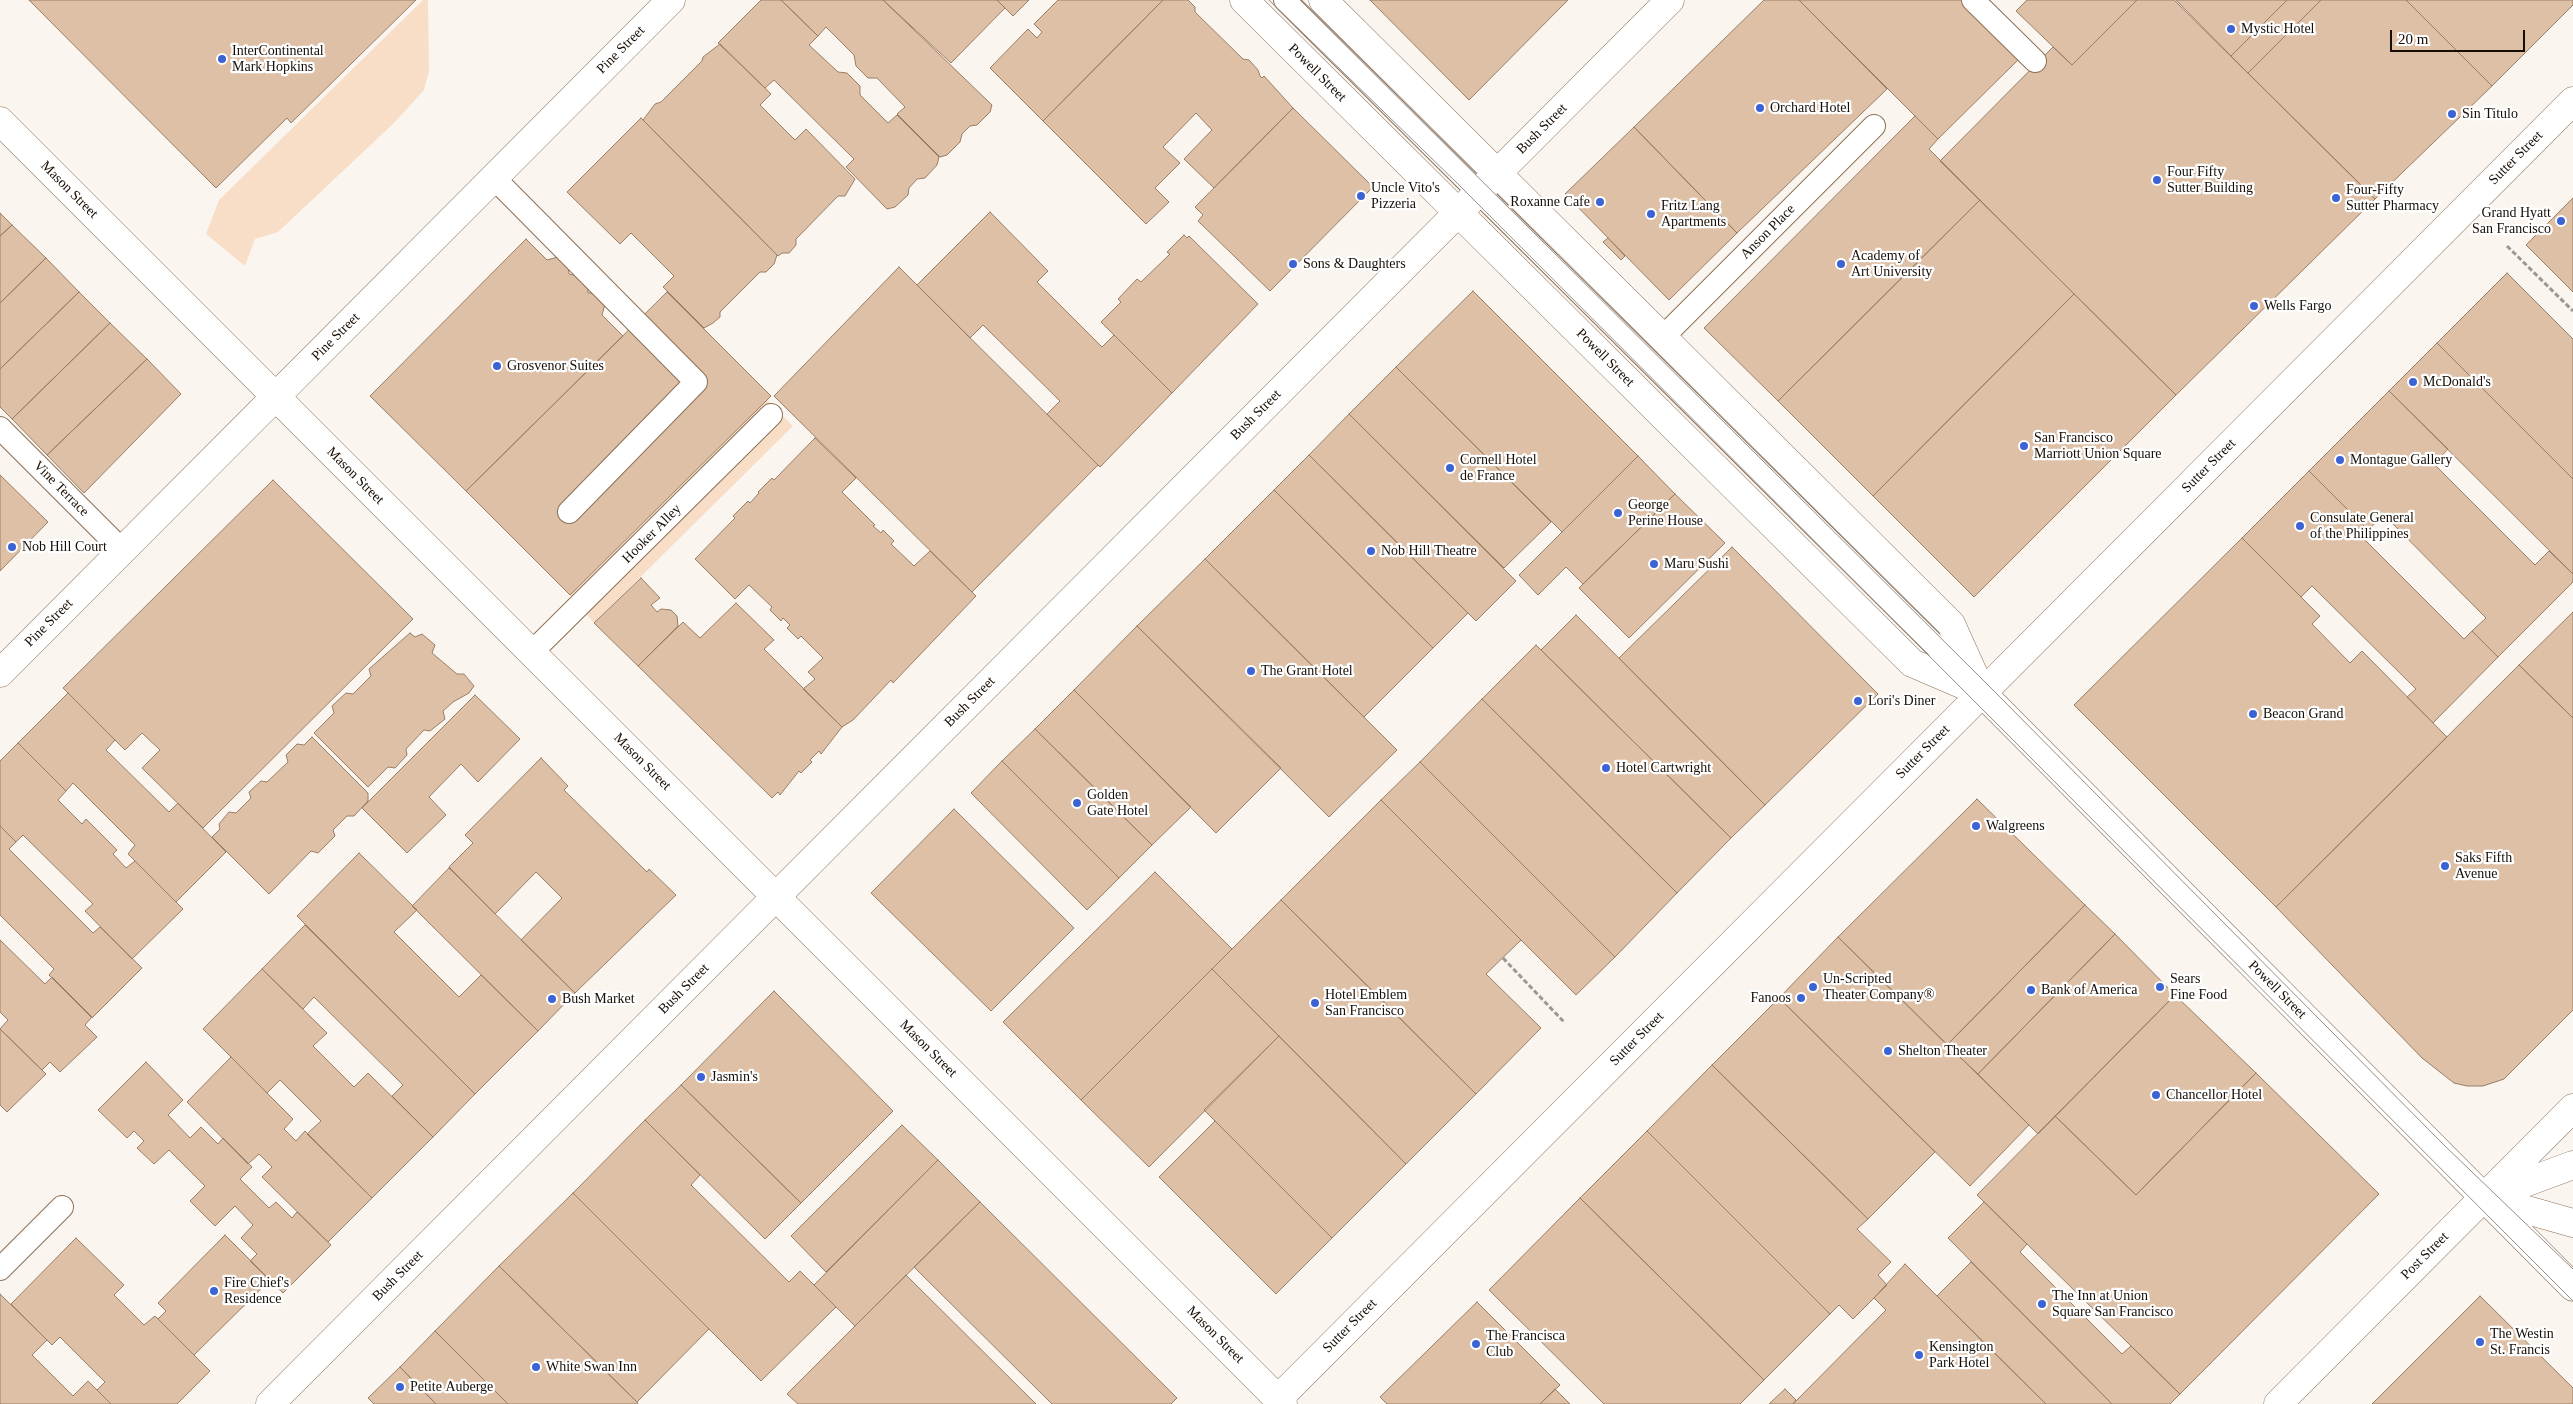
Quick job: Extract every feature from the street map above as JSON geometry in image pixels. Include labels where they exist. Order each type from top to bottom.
[{"type":"street","name":"Pine Street","points":[[0,673],[671,0]]},
{"type":"street","name":"Powell Street","points":[[1244,0],[1912,663],[1982,693]]},
{"type":"street","name":"Powell Street","points":[[1323,0],[1951,624],[1982,693],[2573,1287]]},
{"type":"street","name":"Bush Street","points":[[270,1404],[1670,0]]},
{"type":"street","name":"Sutter Street","points":[[1278,1402],[2573,101]]},
{"type":"street","name":"Mason Street","points":[[0,121],[532,652],[1278,1402]]},
{"type":"street","name":"Post Street","points":[[2278,1404],[2573,1108]]},
{"type":"street","points":[[2483,1198],[2573,1165]]},
{"type":"street","points":[[2483,1198],[2573,1223]]},
{"type":"lane","points":[[1285,0],[1982,693]]},
{"type":"lane","points":[[1973,0],[2035,61]]},
{"type":"lane","name":"Anson Place","points":[[1662,338],[1874,126]]},
{"type":"lane","points":[[494,178],[696,382],[569,512]]},
{"type":"lane","name":"Hooker Alley","points":[[532,652],[771,415]]},
{"type":"lane","name":"Vine Terrace","points":[[0,428],[122,550]]},
{"type":"lane","points":[[0,1269],[62,1207]]},
{"type":"path","points":[[2507,246],[2573,311]]},
{"type":"path","points":[[1503,958],[1564,1022]]},
{"type":"shaded area","points":[[423,0],[428,0],[429,71],[424,90],[394,123],[278,232],[255,239],[245,266],[206,234],[219,200]]},
{"type":"shaded area","points":[[767,400],[793,426],[594,623],[570,595]]},
{"type":"building","name":"InterContinental Mark Hopkins","points":[[29,0],[416,0],[291,123],[287,118],[216,188]]},
{"type":"building","points":[[761,0],[781,0],[818,36],[809,45],[838,72],[847,73],[860,86],[860,95],[888,123],[897,115],[939,157],[937,165],[925,178],[917,179],[909,188],[908,195],[895,207],[887,209],[846,167],[854,159],[774,80],[765,88],[718,43]]},
{"type":"building","points":[[781,0],[883,0],[992,105],[990,112],[977,125],[970,126],[962,134],[960,142],[947,155],[940,157],[897,114],[905,107],[877,78],[868,78],[856,66],[854,55],[826,27],[818,36]]},
{"type":"building","points":[[883,0],[997,0],[1005,8],[951,63]]},
{"type":"building","points":[[997,0],[1029,0],[1013,16]]},
{"type":"building","points":[[1058,0],[1163,0],[1043,121],[990,68],[1028,29],[1037,38],[1042,32],[1034,24]]},
{"type":"building","points":[[1163,0],[1188,0],[1195,7],[1195,12],[1243,59],[1249,60],[1258,70],[1260,76],[1262,78],[1264,76],[1293,108],[1214,188],[1184,159],[1212,130],[1196,113],[1163,147],[1180,163],[1155,188],[1169,202],[1146,224],[1043,121]]},
{"type":"building","points":[[1370,0],[1568,0],[1469,100]]},
{"type":"building","name":"Orchard Hotel","points":[[1764,0],[1799,0],[1887,89],[1737,233],[1634,127]]},
{"type":"building","points":[[1799,0],[1965,0],[2021,57],[1938,139]]},
{"type":"building","points":[[2027,0],[2137,0],[2072,65],[2016,11]]},
{"type":"building","name":"Four Fifty Sutter Building","points":[[2137,0],[2174,0],[2375,199],[2176,395],[1940,161],[2053,47],[2072,65]]},
{"type":"building","name":"Mystic Hotel","points":[[2176,0],[2287,0],[2231,56]]},
{"type":"building","points":[[2287,0],[2321,0],[2248,73],[2231,56]]},
{"type":"building","points":[[2321,0],[2406,0],[2492,86],[2375,199],[2248,73]]},
{"type":"building","points":[[2406,0],[2573,0],[2573,5],[2492,86]]},
{"type":"building","points":[[720,44],[771,94],[760,105],[795,140],[806,129],[855,179],[845,196],[838,196],[796,239],[796,245],[789,253],[782,253],[778,256],[643,120],[655,104],[661,102],[702,61],[703,57]]},
{"type":"building","points":[[1293,108],[1373,187],[1270,291],[1198,221],[1203,215],[1195,207]]},
{"type":"building","name":"Academy of Art University","points":[[1915,116],[1938,139],[1929,149],[1980,200],[1778,401],[1704,328]]},
{"type":"building","points":[[641,118],[777,255],[774,264],[766,272],[760,272],[720,312],[720,317],[704,328],[663,287],[674,276],[631,233],[620,244],[567,192]]},
{"type":"building","name":"Fritz Lang Apartments","points":[[1634,127],[1737,233],[1669,300],[1565,194]]},
{"type":"building","name":"Grand Hyatt San Francisco","points":[[2573,198],[2573,292],[2526,245]]},
{"type":"building","points":[[1980,200],[2074,294],[1873,496],[1778,401]]},
{"type":"building","points":[[990,212],[1048,271],[1037,282],[1102,347],[1114,335],[1172,393],[1100,467],[1047,414],[1060,401],[983,325],[970,338],[917,285]]},
{"type":"building","points":[[0,213],[12,225],[0,236]]},
{"type":"building","points":[[12,225],[46,258],[0,303],[0,236]]},
{"type":"building","points":[[1184,235],[1187,238],[1189,236],[1258,304],[1172,393],[1101,322],[1121,302],[1118,299],[1137,279],[1141,282],[1170,254],[1167,252]]},
{"type":"building","points":[[1608,238],[1625,256],[1621,260],[1603,242]]},
{"type":"building","name":"Grosvenor Suites","points":[[526,239],[547,260],[558,257],[568,267],[569,274],[577,276],[588,287],[588,293],[595,293],[605,304],[602,315],[623,336],[466,491],[370,396]]},
{"type":"building","points":[[46,258],[79,292],[0,369],[0,303]]},
{"type":"building","points":[[899,267],[1098,465],[972,592],[774,396]]},
{"type":"building","points":[[2507,273],[2573,339],[2573,479],[2437,343]]},
{"type":"building","points":[[1473,291],[1638,456],[1562,532],[1396,367]]},
{"type":"building","points":[[79,292],[110,323],[12,419],[0,407],[0,369]]},
{"type":"building","points":[[667,292],[771,396],[570,595],[466,491]]},
{"type":"building","name":"San Francisco Marriott Union Square","points":[[2074,294],[2176,395],[1974,597],[1873,496]]},
{"type":"building","points":[[110,323],[147,359],[47,455],[12,419]]},
{"type":"building","points":[[2437,343],[2573,479],[2573,574],[2389,391]]},
{"type":"building","points":[[147,359],[181,394],[84,493],[47,455]]},
{"type":"building","name":"Cornell Hotel de France","points":[[1396,367],[1551,522],[1504,568],[1349,414]]},
{"type":"building","points":[[2389,391],[2448,449],[2434,464],[2535,565],[2549,551],[2573,574],[2573,582],[2498,657],[2472,631],[2486,618],[2384,515],[2368,530],[2309,471]]},
{"type":"building","points":[[1349,414],[1516,581],[1476,621],[1309,455]]},
{"type":"building","points":[[815,438],[856,478],[842,492],[875,525],[873,526],[881,533],[883,530],[894,541],[891,544],[914,566],[930,551],[976,596],[893,683],[891,680],[853,720],[842,727],[803,689],[815,679],[808,672],[823,658],[801,636],[798,639],[787,628],[790,625],[783,618],[781,621],[770,610],[772,607],[749,585],[735,599],[695,559],[735,518],[733,516],[748,501],[750,503],[772,478],[774,480]]},
{"type":"building","name":"Nob Hill Theatre","points":[[1309,455],[1468,613],[1433,648],[1274,490]]},
{"type":"building","name":"George Perine House","points":[[1638,456],[1675,494],[1583,584],[1566,567],[1538,595],[1519,575]]},
{"type":"building","points":[[2309,471],[2368,530],[2362,537],[2464,639],[2472,631],[2498,657],[2433,723],[2407,697],[2416,689],[2312,586],[2301,597],[2242,538]]},
{"type":"building","name":"Nob Hill Court","points":[[0,475],[48,522],[0,571]]},
{"type":"building","points":[[273,480],[413,619],[203,828],[142,768],[160,750],[142,733],[125,750],[63,688]]},
{"type":"building","points":[[1274,490],[1433,648],[1364,717],[1205,559]]},
{"type":"building","name":"Maru Sushi","points":[[1675,494],[1725,543],[1629,638],[1579,588]]},
{"type":"building","name":"Beacon Grand","points":[[2242,538],[2320,616],[2312,624],[2350,663],[2362,651],[2447,737],[2276,907],[2074,705]]},
{"type":"building","points":[[1732,547],[1878,694],[1765,805],[1619,658]]},
{"type":"building","name":"The Grant Hotel","points":[[1205,559],[1397,750],[1329,817],[1137,626]]},
{"type":"building","points":[[641,578],[660,598],[651,605],[657,612],[661,609],[671,610],[677,616],[678,626],[638,666],[594,623]]},
{"type":"building","points":[[736,603],[774,640],[764,649],[842,727],[821,754],[819,751],[810,760],[812,762],[801,773],[799,771],[780,795],[778,792],[772,798],[638,666],[683,622],[700,638]]},
{"type":"building","points":[[2573,612],[2573,718],[2519,665]]},
{"type":"building","points":[[1576,615],[1765,805],[1731,838],[1541,650]]},
{"type":"building","points":[[1137,626],[1281,768],[1216,833],[1074,690]]},
{"type":"building","points":[[410,633],[415,637],[422,634],[435,645],[432,653],[457,674],[464,674],[474,686],[469,693],[453,702],[443,711],[445,719],[430,731],[424,730],[406,749],[407,755],[395,768],[388,767],[368,787],[314,733],[334,713],[332,706],[346,693],[353,694],[371,676],[369,669]]},
{"type":"building","name":"Hotel Cartwright","points":[[1536,645],[1731,838],[1677,893],[1482,699]]},
{"type":"building","name":"Saks Fifth Avenue","points":[[2519,665],[2573,718],[2573,1010],[2504,1079],[2483,1086],[2467,1086],[2454,1083],[2422,1058],[2276,907]]},
{"type":"building","points":[[1074,690],[1191,807],[1152,845],[1035,729]]},
{"type":"building","points":[[68,693],[115,740],[106,750],[169,812],[178,803],[226,852],[176,902],[128,854],[135,845],[73,783],[66,791],[18,743]]},
{"type":"building","points":[[475,695],[520,739],[478,782],[461,764],[429,797],[446,815],[407,853],[362,808]]},
{"type":"building","points":[[1482,699],[1677,893],[1615,957],[1420,762]]},
{"type":"building","name":"Golden Gate Hotel","points":[[1035,729],[1152,845],[1119,878],[1002,761]]},
{"type":"building","points":[[312,737],[368,793],[368,801],[354,816],[347,816],[333,830],[335,836],[318,853],[311,851],[269,894],[212,837],[220,829],[219,824],[229,812],[236,813],[251,798],[249,792],[261,781],[267,782],[288,762],[286,755],[297,744],[304,745]]},
{"type":"building","points":[[18,743],[66,791],[58,800],[82,824],[86,819],[117,850],[113,854],[126,868],[135,861],[183,909],[132,959],[85,911],[93,904],[23,835],[16,842],[0,826],[0,761]]},
{"type":"building","points":[[541,758],[568,786],[564,790],[647,872],[649,869],[676,895],[575,993],[521,940],[562,898],[536,872],[495,914],[449,867],[473,843],[465,835]]},
{"type":"building","points":[[1002,761],[1119,878],[1087,910],[971,793]]},
{"type":"building","points":[[1420,762],[1615,957],[1576,995],[1381,800]]},
{"type":"building","points":[[1977,799],[2085,905],[1947,1045],[1838,937]]},
{"type":"building","points":[[1381,800],[1521,940],[1486,974],[1541,1028],[1476,1094],[1281,900]]},
{"type":"building","points":[[954,809],[1074,928],[991,1011],[871,893]]},
{"type":"building","points":[[0,826],[16,842],[9,849],[93,933],[100,927],[142,968],[92,1018],[49,975],[54,969],[0,915]]},
{"type":"building","points":[[359,853],[417,910],[394,932],[459,997],[481,975],[538,1031],[475,1094],[297,916]]},
{"type":"building","points":[[449,868],[575,993],[538,1031],[412,906]]},
{"type":"building","points":[[1155,872],[1232,949],[1081,1100],[1003,1022]]},
{"type":"building","name":"Hotel Emblem San Francisco","points":[[1281,900],[1476,1094],[1406,1164],[1212,969]]},
{"type":"building","name":"Bank of America","points":[[2085,905],[2115,934],[1978,1074],[1947,1045]]},
{"type":"building","points":[[305,925],[475,1094],[433,1137],[392,1096],[403,1085],[314,997],[303,1009],[262,969]]},
{"type":"building","points":[[2115,934],[2175,995],[2038,1134],[1978,1074]]},
{"type":"building","points":[[1838,937],[2029,1125],[1970,1186],[1779,998]]},
{"type":"building","points":[[0,940],[45,984],[52,977],[92,1017],[85,1025],[97,1037],[60,1072],[50,1062],[42,1070],[0,1029],[8,1020],[0,1012]]},
{"type":"building","points":[[262,969],[327,1033],[313,1046],[354,1087],[368,1073],[433,1137],[372,1198],[307,1134],[321,1121],[280,1080],[267,1093],[203,1029]]},
{"type":"building","points":[[1212,969],[1279,1036],[1149,1167],[1081,1100]]},
{"type":"building","points":[[774,991],[893,1111],[801,1203],[681,1085]]},
{"type":"building","name":"Chancellor Hotel","points":[[2175,995],[2256,1073],[2136,1195],[2055,1116]]},
{"type":"building","points":[[1779,998],[1935,1152],[1868,1219],[1712,1065]]},
{"type":"building","points":[[0,1029],[46,1074],[7,1112],[0,1105]]},
{"type":"building","points":[[1279,1036],[1406,1164],[1332,1238],[1204,1110]]},
{"type":"building","points":[[231,1057],[293,1119],[284,1129],[296,1141],[305,1131],[372,1198],[328,1242],[262,1177],[272,1167],[259,1154],[248,1164],[187,1102]]},
{"type":"building","points":[[146,1062],[183,1100],[168,1115],[190,1138],[201,1127],[218,1144],[223,1138],[252,1167],[240,1179],[269,1208],[276,1202],[292,1218],[297,1212],[331,1245],[283,1293],[250,1261],[257,1254],[241,1238],[253,1225],[235,1206],[215,1226],[190,1201],[205,1186],[169,1150],[154,1164],[137,1148],[144,1141],[134,1131],[127,1138],[98,1110]]},
{"type":"building","points":[[1712,1065],[1868,1219],[1857,1229],[1891,1262],[1878,1275],[1887,1285],[1853,1319],[1839,1305],[1830,1314],[1647,1131]]},
{"type":"building","points":[[2256,1073],[2379,1194],[2180,1394],[1977,1195],[2055,1116],[2136,1195]]},
{"type":"building","points":[[681,1085],[801,1203],[765,1239],[645,1120]]},
{"type":"building","points":[[645,1120],[700,1175],[691,1185],[789,1282],[800,1271],[836,1307],[761,1381],[573,1193]]},
{"type":"building","points":[[1215,1121],[1332,1238],[1276,1294],[1159,1177]]},
{"type":"building","points":[[902,1125],[938,1160],[826,1272],[791,1236]]},
{"type":"building","points":[[1647,1131],[1830,1314],[1764,1380],[1580,1198]]},
{"type":"building","points":[[938,1160],[980,1202],[855,1326],[814,1285]]},
{"type":"building","points":[[573,1193],[709,1329],[637,1402],[499,1266]]},
{"type":"building","points":[[1580,1198],[1764,1380],[1740,1404],[1604,1404],[1489,1290]]},
{"type":"building","points":[[980,1202],[1177,1398],[1171,1404],[1052,1404],[914,1267]]},
{"type":"building","name":"The Inn at Union Square San Francisco","points":[[1984,1202],[2027,1244],[2020,1252],[2122,1354],[2131,1346],[2180,1394],[2170,1404],[2112,1404],[1948,1238]]},
{"type":"building","name":"Fire Chief's Residence","points":[[225,1235],[270,1280],[194,1355],[158,1319],[166,1311],[158,1303]]},
{"type":"building","points":[[76,1238],[124,1285],[114,1295],[144,1325],[155,1316],[210,1371],[177,1404],[111,1404],[97,1390],[105,1382],[60,1337],[52,1345],[11,1304]]},
{"type":"building","points":[[1971,1262],[2112,1404],[2046,1404],[1937,1296]]},
{"type":"building","name":"Kensington Park Hotel","points":[[1905,1264],[2046,1404],[1793,1404],[1886,1310],[1874,1298]]},
{"type":"building","name":"White Swan Inn","points":[[499,1266],[638,1404],[508,1404],[435,1331]]},
{"type":"building","points":[[906,1275],[1036,1404],[798,1404],[787,1394]]},
{"type":"building","points":[[0,1294],[47,1340],[32,1355],[73,1396],[88,1381],[111,1404],[0,1404]]},
{"type":"building","name":"The Westin St. Francis","points":[[2480,1296],[2573,1388],[2573,1404],[2372,1404]]},
{"type":"building","name":"The Francisca Club","points":[[1477,1302],[1560,1385],[1540,1404],[1387,1404],[1380,1397]]},
{"type":"building","points":[[435,1331],[508,1404],[436,1404],[400,1367]]},
{"type":"building","name":"Petite Auberge","points":[[400,1367],[436,1404],[374,1404],[368,1398]]},
{"type":"building","points":[[1555,1389],[1570,1404],[1540,1404]]},
{"type":"building","points":[[1785,1389],[1796,1400],[1793,1404],[1769,1404]]},
{"type":"tram line","points":[[1269,0],[1459,185],[2573,1301]]},
{"type":"tram line","points":[[1300,0],[1989,686],[2445,1146],[2573,1269]]},
{"type":"place","name":"Mystic Hotel","points":[[2231,29]]},
{"type":"place","name":"InterContinental Mark Hopkins","points":[[222,59]]},
{"type":"place","name":"Orchard Hotel","points":[[1760,108]]},
{"type":"place","name":"Sin Titulo","points":[[2452,114]]},
{"type":"place","name":"Four Fifty Sutter Building","points":[[2157,180]]},
{"type":"place","name":"Uncle Vito's Pizzeria","points":[[1361,196]]},
{"type":"place","name":"Four-Fifty Sutter Pharmacy","points":[[2336,198]]},
{"type":"place","name":"Roxanne Cafe","points":[[1600,202]]},
{"type":"place","name":"Fritz Lang Apartments","points":[[1651,214]]},
{"type":"place","name":"Grand Hyatt San Francisco","points":[[2561,221]]},
{"type":"place","name":"Sons & Daughters","points":[[1293,264]]},
{"type":"place","name":"Academy of Art University","points":[[1841,264]]},
{"type":"place","name":"Wells Fargo","points":[[2254,306]]},
{"type":"place","name":"Grosvenor Suites","points":[[497,366]]},
{"type":"place","name":"McDonald's","points":[[2413,382]]},
{"type":"place","name":"San Francisco Marriott Union Square","points":[[2024,446]]},
{"type":"place","name":"Montague Gallery","points":[[2340,460]]},
{"type":"place","name":"Cornell Hotel de France","points":[[1450,468]]},
{"type":"place","name":"George Perine House","points":[[1618,513]]},
{"type":"place","name":"Consulate General of the Philippines","points":[[2300,526]]},
{"type":"place","name":"Nob Hill Court","points":[[12,547]]},
{"type":"place","name":"Nob Hill Theatre","points":[[1371,551]]},
{"type":"place","name":"Maru Sushi","points":[[1654,564]]},
{"type":"place","name":"The Grant Hotel","points":[[1251,671]]},
{"type":"place","name":"Lori's Diner","points":[[1858,701]]},
{"type":"place","name":"Beacon Grand","points":[[2253,714]]},
{"type":"place","name":"Hotel Cartwright","points":[[1606,768]]},
{"type":"place","name":"Golden Gate Hotel","points":[[1077,803]]},
{"type":"place","name":"Walgreens","points":[[1976,826]]},
{"type":"place","name":"Saks Fifth Avenue","points":[[2445,866]]},
{"type":"place","name":"Un-Scripted Theater Company®","points":[[1813,987]]},
{"type":"place","name":"Sears Fine Food","points":[[2160,987]]},
{"type":"place","name":"Bank of America","points":[[2031,990]]},
{"type":"place","name":"Fanoos","points":[[1801,998]]},
{"type":"place","name":"Bush Market","points":[[552,999]]},
{"type":"place","name":"Hotel Emblem San Francisco","points":[[1315,1003]]},
{"type":"place","name":"Shelton Theater","points":[[1888,1051]]},
{"type":"place","name":"Jasmin's","points":[[701,1077]]},
{"type":"place","name":"Chancellor Hotel","points":[[2156,1095]]},
{"type":"place","name":"Fire Chief's Residence","points":[[214,1291]]},
{"type":"place","name":"The Inn at Union Square San Francisco","points":[[2042,1304]]},
{"type":"place","name":"The Westin St. Francis","points":[[2480,1342]]},
{"type":"place","name":"The Francisca Club","points":[[1476,1344]]},
{"type":"place","name":"Kensington Park Hotel","points":[[1919,1355]]},
{"type":"place","name":"White Swan Inn","points":[[536,1367]]},
{"type":"place","name":"Petite Auberge","points":[[400,1387]]}]
